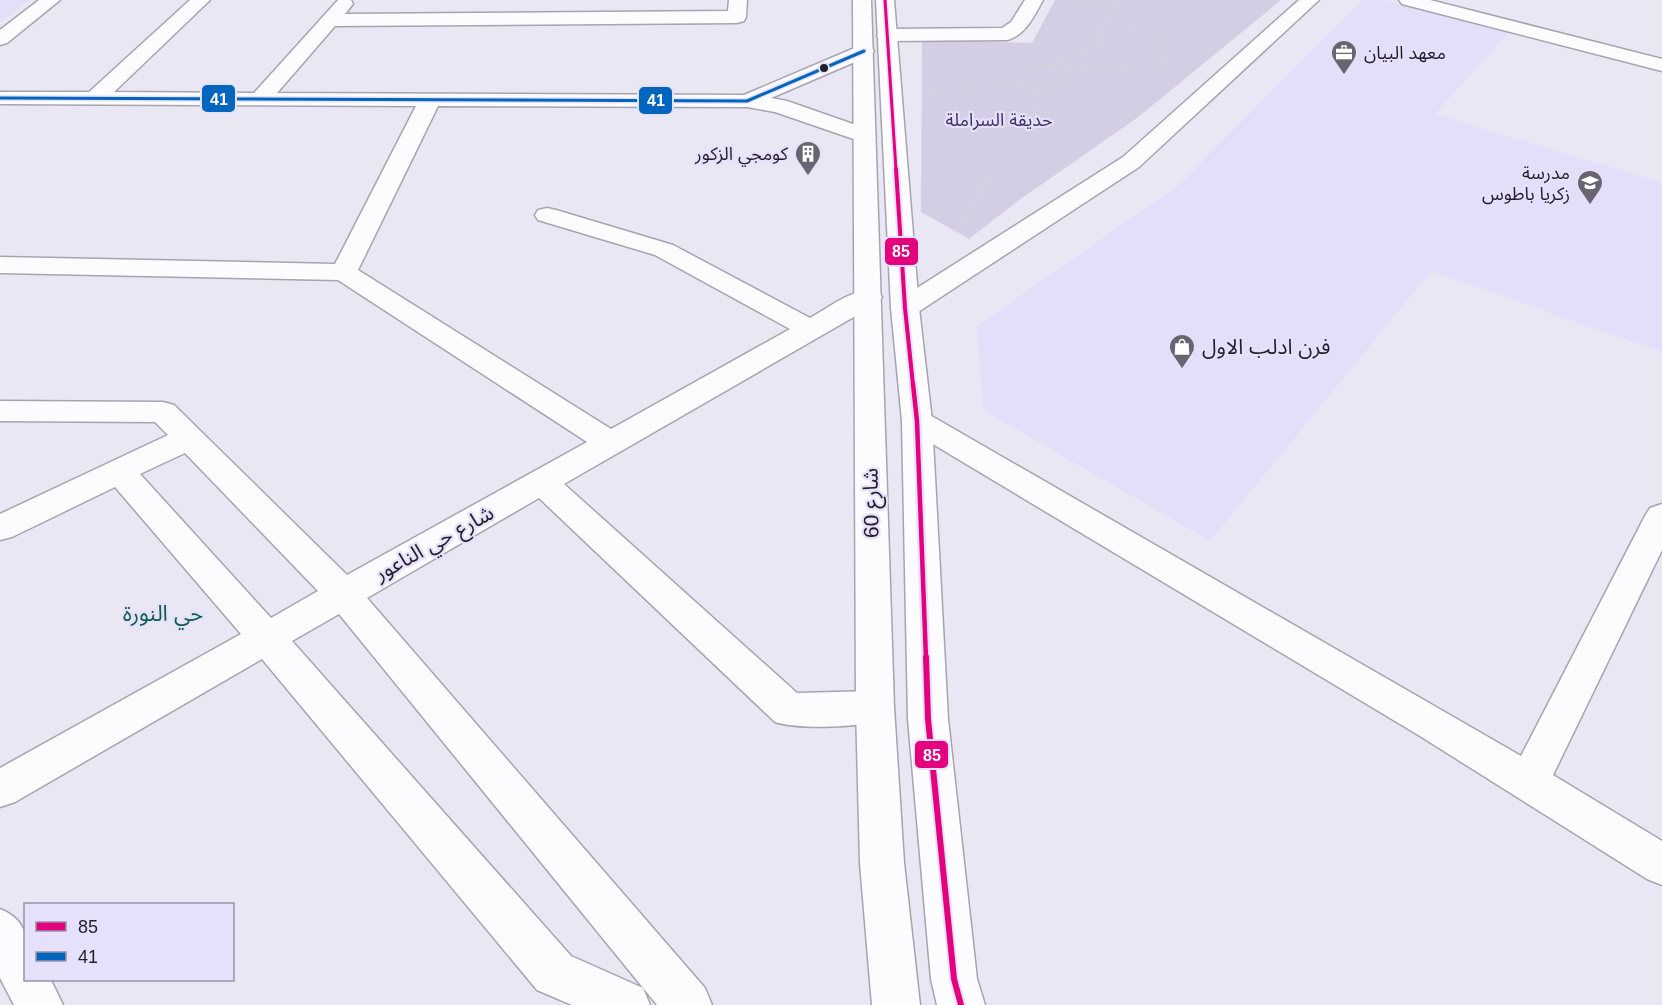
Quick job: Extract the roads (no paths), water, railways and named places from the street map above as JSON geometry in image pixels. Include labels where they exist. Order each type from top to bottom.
[{"type":"street","points":[[0,39],[51,0]]},
{"type":"street","points":[[95,98],[201,0]]},
{"type":"street","points":[[260,99],[347,0]]},
{"type":"street","points":[[331,20],[737,17],[738,0]]},
{"type":"street","name":"شارع 60","points":[[862,0],[891,97],[905,308],[917,421],[928,720],[954,979],[962,1005]]},
{"type":"street","name":"شارع 60","points":[[885,0],[875,43],[865,136],[875,707],[882,863],[896,1005]]},
{"type":"street","points":[[747,101],[875,43],[1007,34],[1018,27],[1034,0]]},
{"type":"street","points":[[905,308],[1131,162],[1310,0]]},
{"type":"street","points":[[1408,0],[1662,65]]},
{"type":"street","points":[[0,98],[747,101],[779,106],[865,136]]},
{"type":"street","points":[[344,272],[430,100]]},
{"type":"street","points":[[547,215],[664,250],[810,329]]},
{"type":"street","points":[[0,265],[344,272],[610,443]]},
{"type":"street","name":"شارع حي الناعور","points":[[0,789],[868,297]]},
{"type":"street","points":[[0,411],[163,411],[343,594],[688,1005]]},
{"type":"street","points":[[917,421],[1529,781],[1662,865]]},
{"type":"street","points":[[0,528],[189,438]]},
{"type":"street","points":[[119,471],[267,638],[555,973],[626,1005]]},
{"type":"street","points":[[542,482],[789,710],[875,707]]},
{"type":"street","points":[[1529,781],[1662,516]]},
{"type":"street","points":[[0,931],[24,977]]},
{"type":"street","points":[[26,981],[39,1005]]},
{"type":"place","name":"معهد البيان","points":[[1344,76]]},
{"type":"place","name":"كومجي الزكور","points":[[808,177]]},
{"type":"place","name":"مدرسة زكريا باطوس","points":[[1590,206]]},
{"type":"place","name":"فرن ادلب الاول","points":[[1182,370]]},
{"type":"district","name":"حي النورة","points":[[163,613]]},
{"type":"park label","name":"حديقة السراملة","points":[[999,120]]}]
